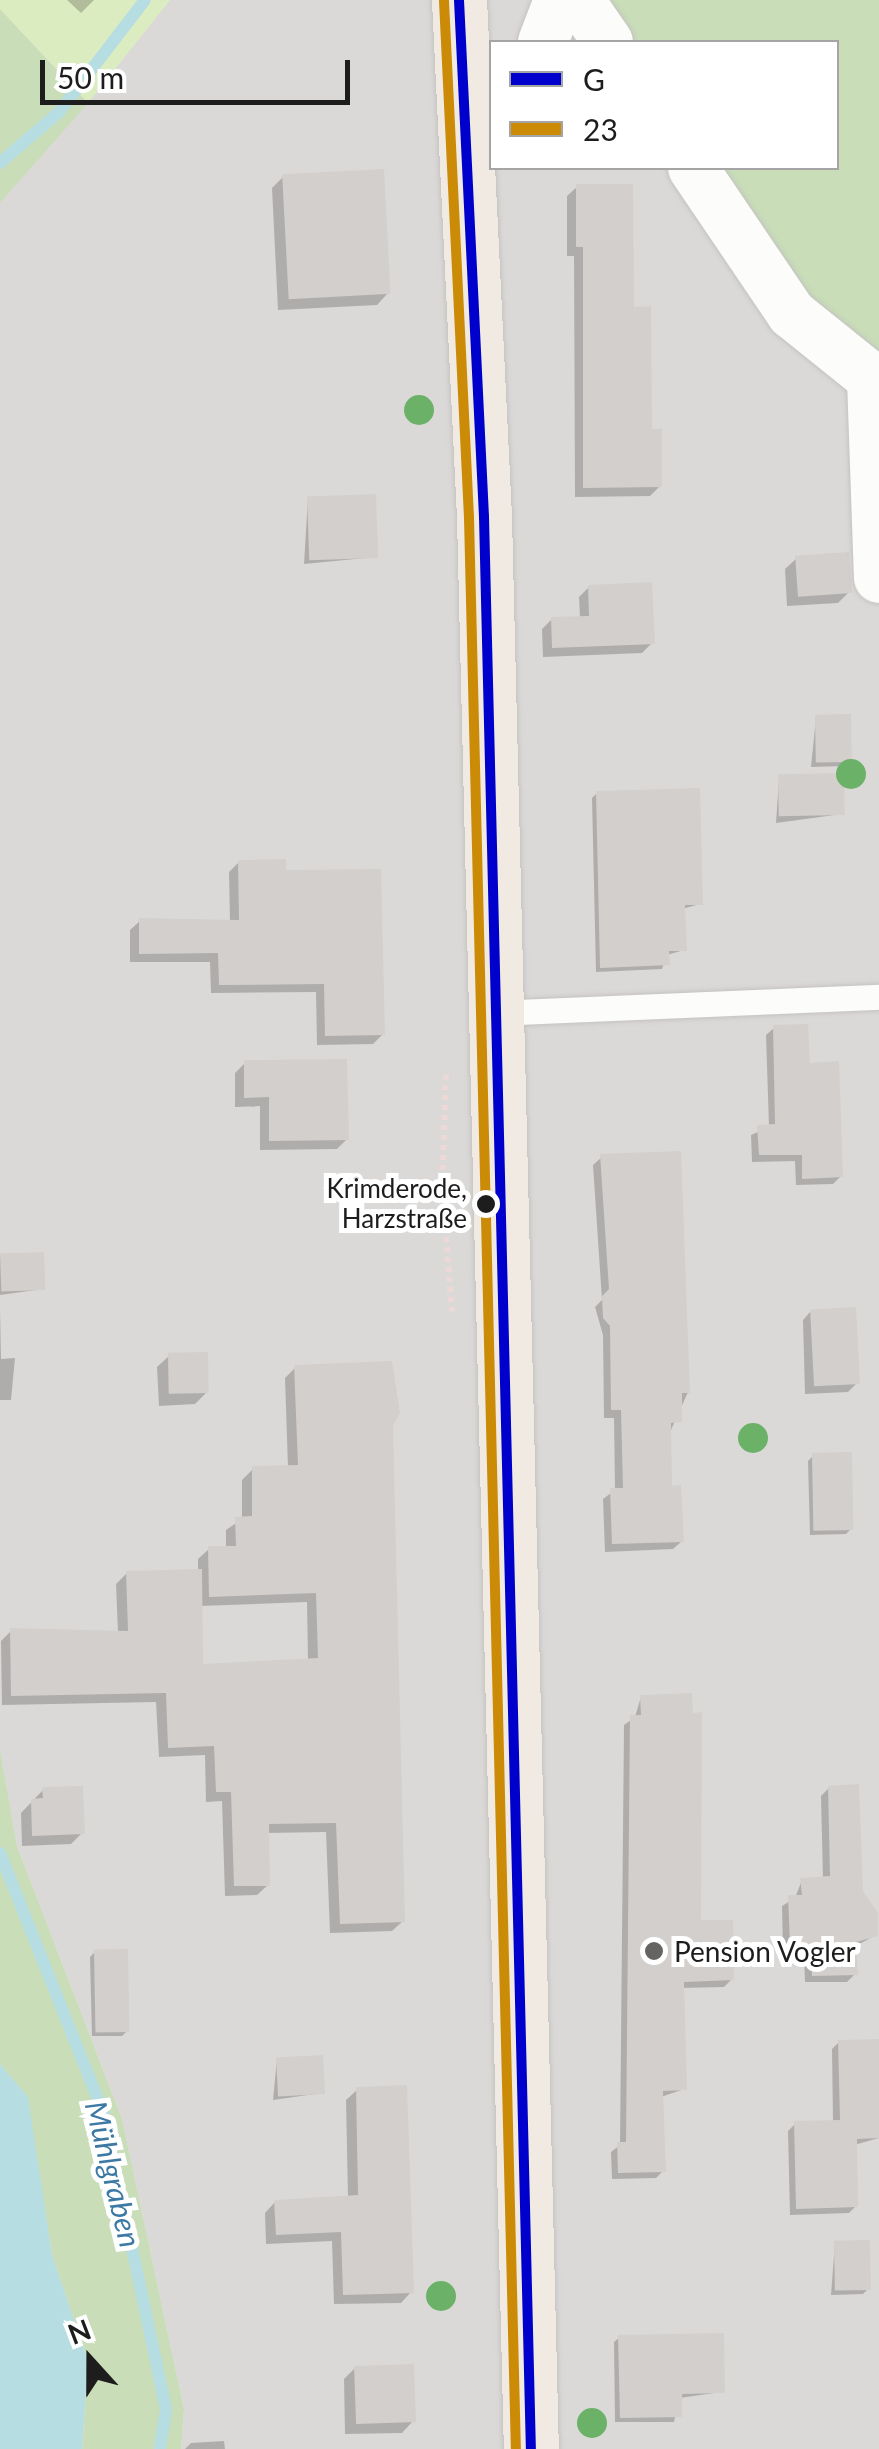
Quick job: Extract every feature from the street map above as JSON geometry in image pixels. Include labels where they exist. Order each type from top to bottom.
[{"type":"main road","points":[[458,0],[480,128],[494,1013],[531,2449]]},
{"type":"street","points":[[545,40],[560,0]]},
{"type":"street","points":[[580,0],[607,40]]},
{"type":"street","points":[[694,170],[792,314],[875,382],[879,578]]},
{"type":"lane","points":[[494,1013],[879,998]]},
{"type":"shaded area","points":[[170,0],[606,0],[633,40],[489,40],[489,170],[718,170],[879,357],[879,2449],[181,2449],[184,2409],[122,2119],[17,1846],[0,1749],[0,203]]},
{"type":"shaded area","points":[[387,341],[395,437],[314,444],[305,348]]},
{"type":"shaded area","points":[[575,1907],[617,1907],[617,2006],[575,2006]]},
{"type":"green space","points":[[0,0],[170,0],[88,103],[0,9]]},
{"type":"green space","points":[[606,0],[879,0],[879,357],[801,297],[717,170],[839,170],[839,40],[633,40]]},
{"type":"green space","points":[[0,9],[88,103],[0,203]]},
{"type":"green space","points":[[0,1749],[17,1846],[122,2119],[184,2409],[181,2449],[82,2449],[88,2361],[52,2255],[27,2097],[0,2064]]},
{"type":"water","points":[[0,2064],[28,2097],[52,2255],[88,2361],[82,2449],[0,2449]]},
{"type":"building","points":[[384,169],[391,294],[289,299],[282,174]]},
{"type":"building","points":[[576,184],[633,184],[634,307],[651,306],[652,429],[662,429],[662,487],[583,488],[583,247],[576,247]]},
{"type":"building","points":[[376,494],[378,558],[309,560],[307,496]]},
{"type":"building","points":[[849,552],[852,593],[798,597],[795,556]]},
{"type":"building","points":[[652,582],[655,644],[552,648],[551,617],[589,616],[588,585]]},
{"type":"building","points":[[851,714],[852,762],[816,763],[815,715]]},
{"type":"building","points":[[844,773],[845,815],[779,816],[778,774]]},
{"type":"building","points":[[700,788],[703,905],[685,905],[687,951],[669,951],[670,965],[600,968],[596,791]]},
{"type":"building","points":[[286,859],[286,870],[381,869],[385,1035],[325,1036],[324,984],[219,985],[218,953],[139,954],[139,918],[239,920],[238,860]]},
{"type":"building","points":[[808,1024],[810,1063],[839,1061],[843,1177],[802,1179],[802,1155],[759,1155],[757,1125],[775,1124],[773,1025]]},
{"type":"building","points":[[347,1059],[349,1140],[269,1141],[269,1097],[244,1098],[244,1060]]},
{"type":"building","points":[[681,1151],[690,1393],[682,1393],[682,1422],[671,1423],[672,1486],[681,1485],[684,1542],[612,1544],[610,1488],[623,1488],[621,1410],[611,1410],[610,1326],[603,1318],[602,1296],[609,1289],[600,1154]]},
{"type":"building","points":[[44,1252],[45,1290],[1,1292],[0,1254]]},
{"type":"building","points":[[856,1307],[860,1384],[814,1386],[810,1309]]},
{"type":"building","points":[[208,1352],[209,1393],[169,1394],[168,1353]]},
{"type":"building","points":[[392,1361],[400,1413],[393,1426],[405,1922],[340,1924],[336,1823],[269,1824],[270,1886],[234,1886],[231,1792],[216,1792],[214,1746],[168,1748],[166,1693],[11,1696],[10,1628],[128,1631],[126,1571],[202,1569],[203,1664],[318,1658],[316,1593],[209,1597],[208,1546],[236,1546],[235,1517],[252,1516],[252,1466],[298,1465],[294,1365]]},
{"type":"building","points":[[852,1452],[853,1530],[813,1531],[812,1453]]},
{"type":"building","points":[[692,1693],[693,1713],[702,1712],[701,1920],[733,1920],[734,1980],[684,1982],[687,2090],[663,2091],[666,2172],[618,2173],[617,2142],[626,2142],[630,1715],[641,1715],[640,1695]]},
{"type":"building","points":[[859,1784],[863,1891],[878,1913],[878,1936],[856,1942],[858,1975],[812,1976],[811,1948],[790,1945],[788,1895],[802,1895],[800,1878],[830,1876],[828,1786]]},
{"type":"building","points":[[83,1786],[85,1834],[32,1836],[31,1799],[43,1798],[42,1787]]},
{"type":"building","points":[[128,1949],[129,2032],[95,2033],[94,1950]]},
{"type":"building","points":[[879,2039],[879,2138],[857,2139],[858,2207],[796,2209],[794,2121],[840,2120],[838,2040]]},
{"type":"building","points":[[323,2055],[325,2094],[278,2096],[276,2057]]},
{"type":"building","points":[[407,2085],[414,2293],[343,2295],[341,2232],[276,2235],[274,2200],[358,2195],[356,2087]]},
{"type":"building","points":[[870,2240],[871,2290],[835,2291],[834,2241]]},
{"type":"building","points":[[724,2333],[725,2393],[682,2394],[682,2417],[620,2418],[618,2335]]},
{"type":"building","points":[[414,2364],[416,2422],[356,2424],[354,2366]]},
{"type":"waterway","name":"Mühlgraben","points":[[0,163],[59,112],[145,0]]},
{"type":"waterway","name":"Mühlgraben","points":[[0,1853],[104,2115],[166,2410],[160,2449]]},
{"type":"transit line","name":"G","points":[[459,0],[484,517],[531,2449]]},
{"type":"transit line","name":"23","points":[[444,1],[469,518],[516,2449]]},
{"type":"place","name":"Krimderode, Harzstraße","points":[[486,1204]]},
{"type":"place","name":"Pension Vogler","points":[[654,1951]]}]
